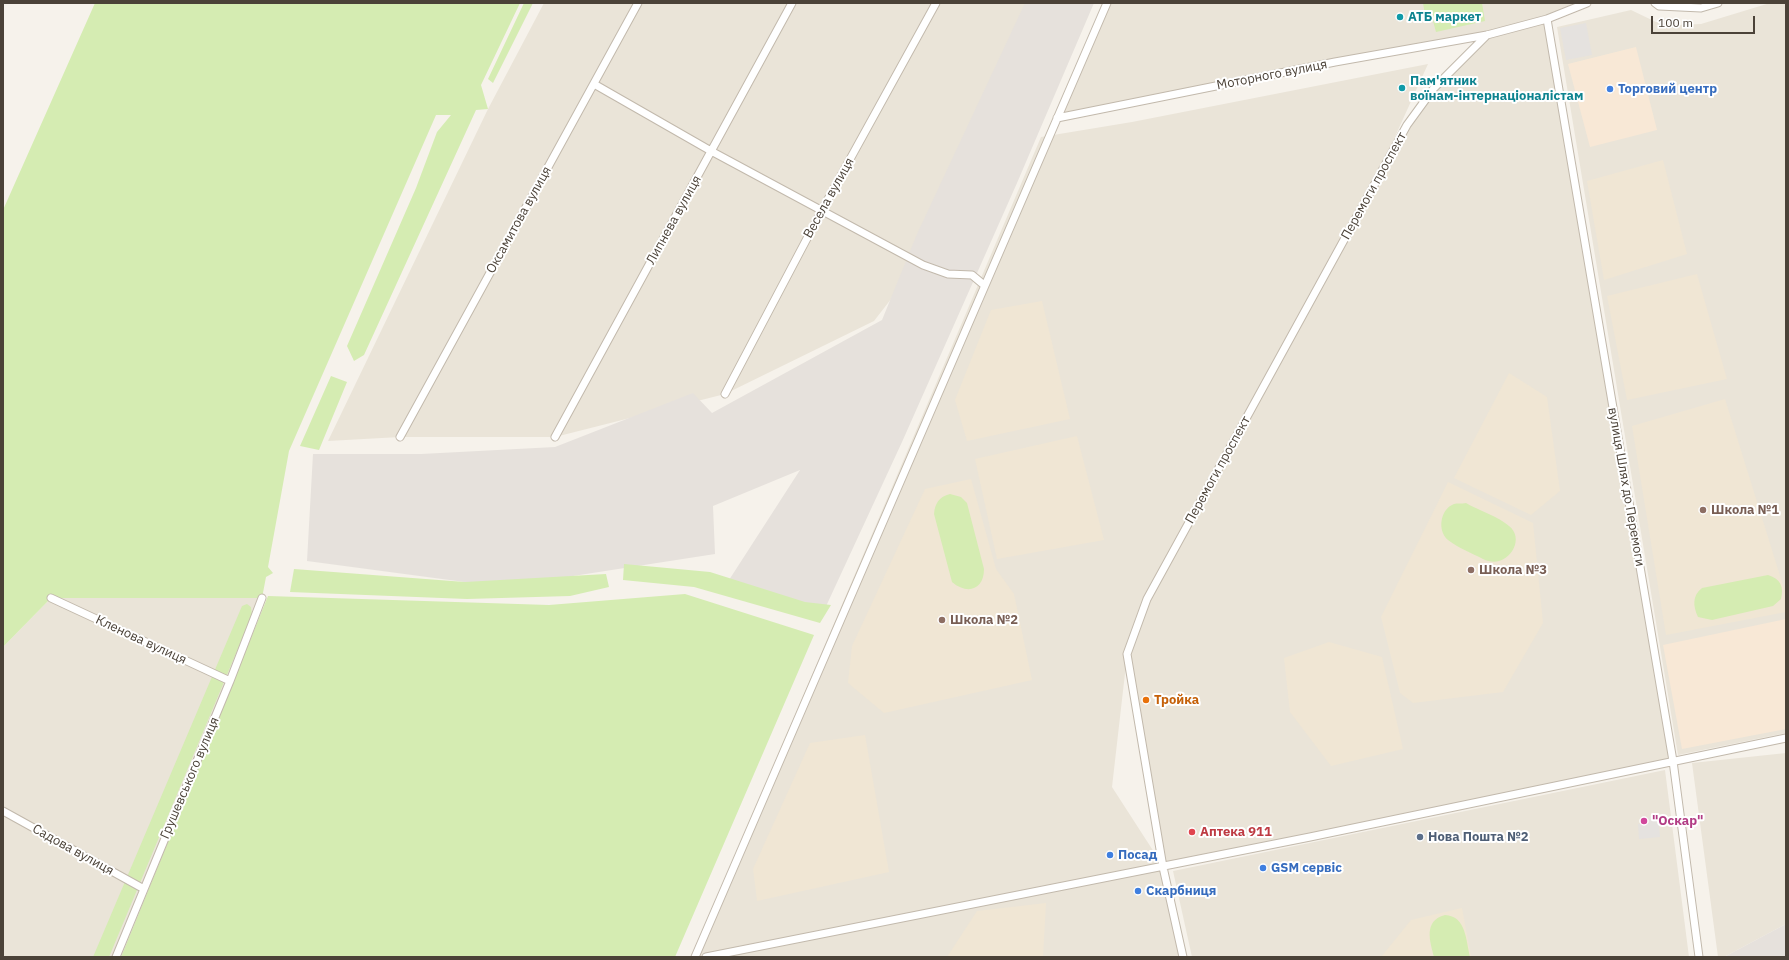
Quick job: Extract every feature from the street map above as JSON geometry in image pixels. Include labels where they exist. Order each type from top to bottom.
[{"type":"street","name":"Оксамитова вулиця","points":[[400,437],[638,3]]},
{"type":"street","name":"Липнева вулиця","points":[[555,438],[792,3]]},
{"type":"street","name":"Весела вулиця","points":[[725,394],[822,210],[936,3]]},
{"type":"street","points":[[695,957],[1107,3]]},
{"type":"street","name":"Моторного вулиця","points":[[1057,118],[1335,62],[1487,35],[1547,19],[1587,3]]},
{"type":"street","points":[[1655,3],[1659,6],[1701,8],[1718,3]]},
{"type":"street","name":"вулиця Шлях до Перемоги","points":[[1547,19],[1673,761],[1698,957]]},
{"type":"street","name":"Перемоги проспект","points":[[1183,957],[1163,867],[1127,654],[1147,599],[1407,125],[1434,88],[1487,35]]},
{"type":"street","points":[[594,84],[711,151],[923,265],[948,274],[972,274],[984,285]]},
{"type":"street","name":"Кленова вулиця","points":[[51,598],[230,681]]},
{"type":"street","name":"Грушевського вулиця","points":[[116,957],[230,681],[262,598]]},
{"type":"street","points":[[706,957],[1163,867],[1786,738]]},
{"type":"street","name":"Садова вулиця","points":[[3,811],[144,889]]},
{"type":"shaded area","points":[[544,3],[1039,3],[919,263],[874,321],[725,394],[555,437],[400,437],[328,441],[488,109]]},
{"type":"shaded area","points":[[1025,3],[1094,3],[1017,183],[902,442],[822,615],[729,580],[800,470],[713,506],[715,554],[502,587],[307,561],[313,454],[421,454],[555,447],[693,393],[712,413],[882,320],[917,234]]},
{"type":"shaded area","points":[[1107,3],[1587,3],[1547,19],[1673,761],[1164,867],[1180,957],[692,957],[1041,137],[1132,122],[1428,64],[1393,141],[1310,301],[1407,125],[1434,88],[1486,35],[1057,118]],"holes":[[[1127,656],[1163,866],[1112,787]]]},
{"type":"shaded area","points":[[1770,3],[1786,3],[1786,733],[1678,755],[1557,27],[1631,10],[1656,22],[1677,25],[1701,24]]},
{"type":"shaded area","points":[[1586,23],[1592,55],[1566,60],[1560,28]]},
{"type":"shaded area","points":[[1636,47],[1657,130],[1590,147],[1568,64]]},
{"type":"shaded area","points":[[1663,160],[1687,254],[1604,280],[1587,181]]},
{"type":"shaded area","points":[[1697,274],[1727,379],[1627,400],[1607,296]]},
{"type":"shaded area","points":[[1042,301],[1070,419],[967,441],[955,400],[991,310]]},
{"type":"shaded area","points":[[1509,373],[1547,397],[1560,491],[1531,515],[1454,478]]},
{"type":"shaded area","name":"Школа №1","points":[[1725,399],[1786,595],[1786,612],[1666,635],[1632,426]]},
{"type":"shaded area","points":[[1077,436],[1104,540],[997,559],[975,459]]},
{"type":"shaded area","name":"Школа №2","points":[[971,479],[996,569],[1014,594],[1032,680],[884,713],[848,683],[852,646],[925,489]]},
{"type":"shaded area","name":"Школа №3","points":[[1448,482],[1533,523],[1543,623],[1503,692],[1413,703],[1400,693],[1381,617]]},
{"type":"shaded area","points":[[51,598],[262,598],[116,957],[3,957],[3,647]]},
{"type":"shaded area","points":[[1786,619],[1786,729],[1682,749],[1663,645]]},
{"type":"shaded area","points":[[1329,642],[1382,657],[1403,749],[1331,766],[1290,712],[1284,658]]},
{"type":"shaded area","points":[[865,735],[889,872],[757,901],[753,869],[810,743]]},
{"type":"shaded area","points":[[1786,753],[1786,924],[1724,957],[1718,957],[1692,763]]},
{"type":"shaded area","points":[[1665,770],[1689,957],[1192,957],[1173,871]]},
{"type":"shaded area","points":[[1649,816],[1658,816],[1660,837],[1639,839],[1638,824],[1649,823]]},
{"type":"shaded area","points":[[1046,903],[1043,957],[947,957],[977,911]]},
{"type":"shaded area","points":[[1462,908],[1471,957],[1381,957],[1411,920]]},
{"type":"shaded area","points":[[1786,924],[1786,957],[1724,957]]},
{"type":"green space","points":[[95,3],[520,3],[481,85],[488,109],[476,110],[364,355],[354,361],[347,346],[416,188],[437,132],[451,115],[436,115],[289,451],[268,567],[273,573],[266,577],[262,598],[51,598],[3,647],[3,210]]},
{"type":"green space","points":[[524,3],[533,3],[493,83],[488,79]]},
{"type":"green space","points":[[1423,3],[1482,3],[1485,21],[1436,32],[1433,21],[1425,15]]},
{"type":"green space","points":[[331,376],[347,382],[319,450],[300,446]]},
{"type":"green space","points":[[950,494],[961,497],[967,503],[984,569],[981,582],[974,588],[963,588],[952,582],[934,514],[938,501]]},
{"type":"green space","points":[[1466,503],[1500,520],[1509,526],[1514,532],[1516,539],[1515,546],[1506,558],[1491,562],[1456,546],[1445,536],[1441,526],[1443,515],[1446,510],[1454,504]]},
{"type":"green space","points":[[624,564],[710,572],[805,602],[831,605],[820,623],[694,587],[623,580]]},
{"type":"green space","points":[[294,569],[465,582],[606,574],[609,587],[570,596],[467,599],[290,592]]},
{"type":"green space","points":[[1768,575],[1779,581],[1782,587],[1781,599],[1773,606],[1712,620],[1698,617],[1694,601],[1696,594],[1702,588]]},
{"type":"green space","points":[[685,594],[814,635],[675,957],[121,957],[268,596],[549,605]]},
{"type":"green space","points":[[247,604],[251,607],[252,615],[109,957],[93,957],[242,606]]},
{"type":"green space","points":[[1445,915],[1452,916],[1461,924],[1466,937],[1470,957],[1434,957],[1430,938],[1431,927],[1433,922]]},
{"type":"place","name":"АТБ маркет","points":[[1400,17]]},
{"type":"place","name":"Пам'ятник воїнам-інтернаціоналістам","points":[[1402,88]]},
{"type":"place","name":"Торговий центр","points":[[1610,89]]},
{"type":"place","name":"Школа №1","points":[[1703,510]]},
{"type":"place","name":"Школа №3","points":[[1471,570]]},
{"type":"place","name":"Школа №2","points":[[942,620]]},
{"type":"place","name":"Тройка","points":[[1146,700]]},
{"type":"place","name":"\"Оскар\"","points":[[1644,821]]},
{"type":"place","name":"Аптека 911","points":[[1192,832]]},
{"type":"place","name":"Нова Пошта №2","points":[[1420,837]]},
{"type":"place","name":"Посад","points":[[1110,855]]},
{"type":"place","name":"GSM сервіс","points":[[1263,868]]},
{"type":"place","name":"Скарбниця","points":[[1138,891]]}]
